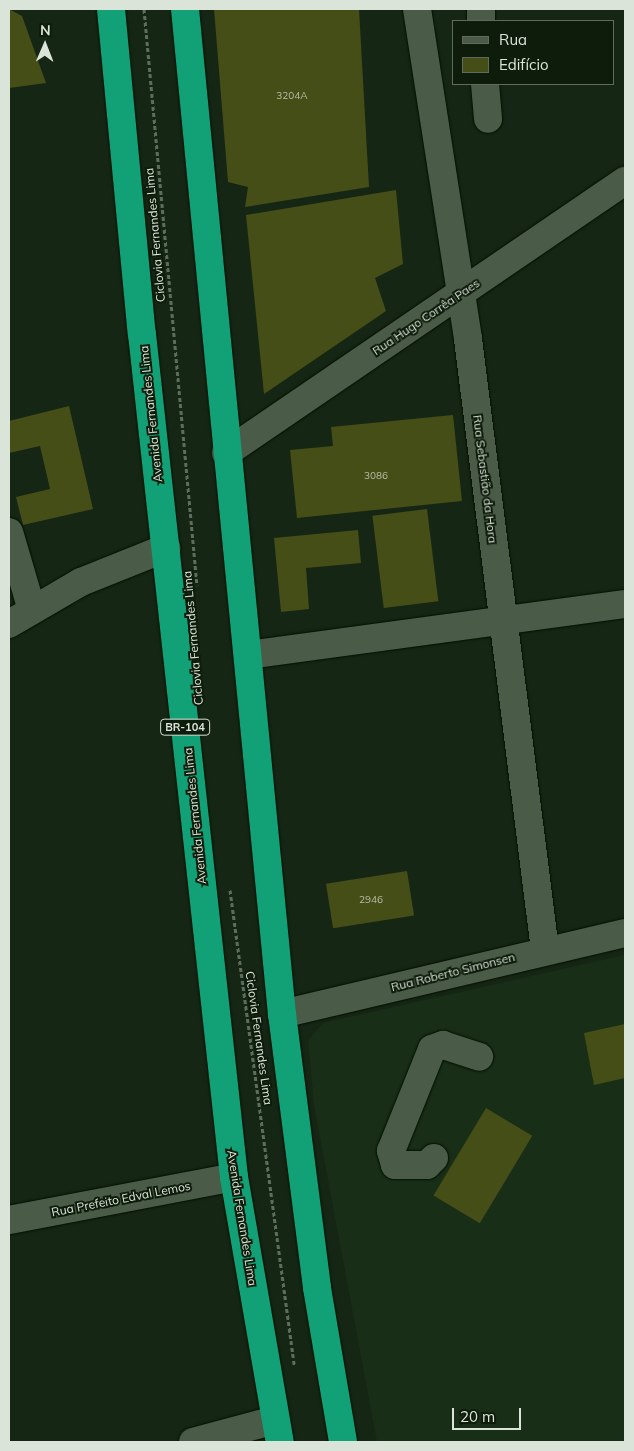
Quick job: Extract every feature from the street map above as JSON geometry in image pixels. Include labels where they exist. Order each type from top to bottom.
[{"type":"highway","name":"Avenida Fernandes Lima","points":[[112,9],[166,548],[234,1177],[277,1431]]},
{"type":"highway","points":[[185,9],[226,453],[248,655],[282,1014],[317,1288],[343,1442]]},
{"type":"street","name":"Rua Sebastião da Hora","points":[[417,9],[462,293],[545,950]]},
{"type":"street","points":[[485,85],[488,119]]},
{"type":"street","name":"Rua Hugo Corrêa Paes","points":[[226,453],[625,181]]},
{"type":"street","points":[[9,532],[32,610]]},
{"type":"street","points":[[9,624],[81,582],[166,548]]},
{"type":"street","points":[[248,655],[625,604]]},
{"type":"street","name":"Rua Roberto Simonsen","points":[[282,1014],[545,950],[625,934]]},
{"type":"street","points":[[434,1158],[427,1164],[395,1165],[391,1150],[432,1049],[443,1045],[479,1057]]},
{"type":"street","name":"Rua Prefeito Edval Lemos","points":[[9,1220],[234,1177]]},
{"type":"street","points":[[193,1442],[277,1431]]},
{"type":"path","name":"Ciclovia Fernandes Lima","points":[[144,9],[198,598]]},
{"type":"path","name":"Ciclovia Fernandes Lima","points":[[229,883],[296,1374]]},
{"type":"shaded area","points":[[625,955],[625,1442],[377,1442],[314,1105],[308,1040],[323,1023]]},
{"type":"building","points":[[9,9],[22,16],[46,83],[9,88]]},
{"type":"building","points":[[214,9],[359,9],[369,187],[245,207],[248,187],[228,182]]},
{"type":"building","points":[[396,190],[403,264],[375,278],[386,311],[264,394],[246,215]]},
{"type":"building","points":[[69,406],[93,509],[23,525],[16,497],[50,489],[40,446],[9,453],[9,421]]},
{"type":"building","points":[[453,415],[462,501],[297,518],[290,450],[333,446],[331,427]]},
{"type":"building","points":[[427,509],[438,601],[384,608],[372,516]]},
{"type":"building","points":[[358,530],[361,563],[306,568],[309,609],[281,612],[274,538]]},
{"type":"building","points":[[407,871],[414,915],[333,928],[326,884]]},
{"type":"building","points":[[625,1024],[625,1078],[594,1085],[584,1033]]},
{"type":"building","points":[[486,1108],[532,1136],[480,1223],[433,1195]]}]
